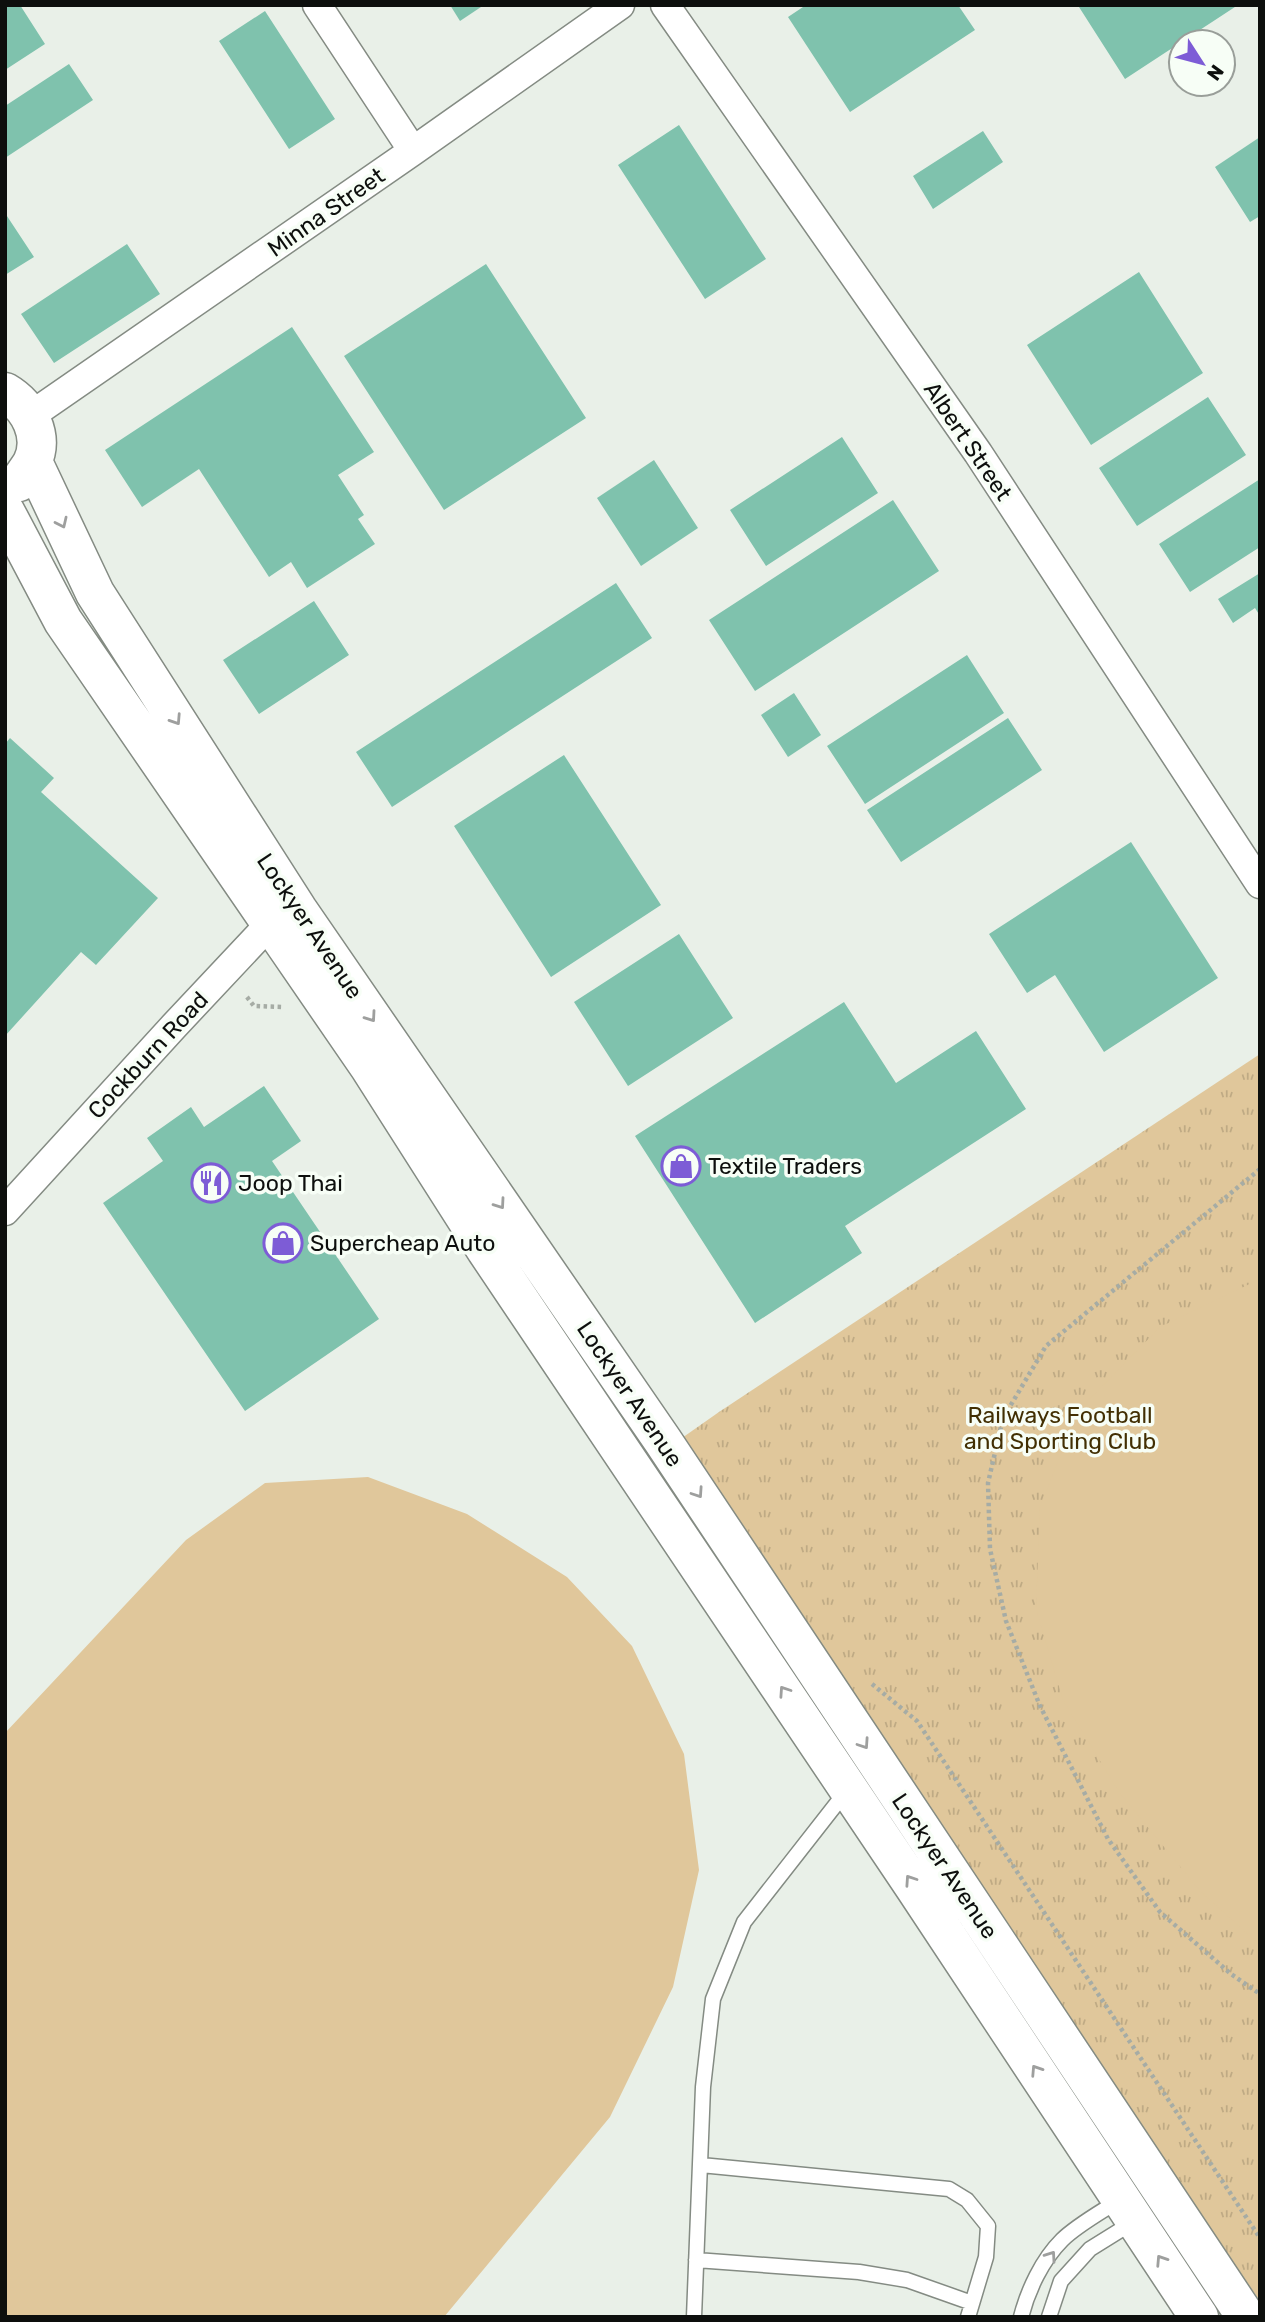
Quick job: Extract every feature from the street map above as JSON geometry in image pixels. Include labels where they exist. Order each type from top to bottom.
[{"type":"main road","points":[[5,490],[18,482],[33,461],[37,438],[18,404]]},
{"type":"main road","name":"Lockyer Avenue","points":[[33,461],[95,593],[370,1068],[486,1250],[849,1789],[1145,2200],[1246,2317]]},
{"type":"main road","name":"Lockyer Avenue","points":[[5,511],[63,621],[281,912],[663,1441],[1145,2200],[1199,2317]]},
{"type":"street","points":[[317,5],[413,151]]},
{"type":"street","name":"Minna Street","points":[[18,404],[413,151],[620,5]]},
{"type":"street","name":"Albert Street","points":[[665,5],[978,453],[1260,884]]},
{"type":"street","name":"Cockburn Road","points":[[5,1211],[281,912]]},
{"type":"lane","points":[[694,2317],[703,2087],[713,1999],[744,1922],[849,1789]]},
{"type":"lane","points":[[696,2260],[794,2267],[906,2280],[970,2310],[986,2258],[988,2226],[968,2200],[949,2189],[701,2165]]},
{"type":"lane","points":[[1021,2317],[1038,2273],[1062,2239],[1145,2200]]},
{"type":"lane","points":[[1049,2317],[1060,2281],[1090,2249],[1145,2200]]},
{"type":"path","points":[[254,1006],[278,1005],[289,1009]]},
{"type":"path","points":[[1260,1169],[1046,1346],[1003,1418],[988,1483],[990,1549],[1006,1621],[1040,1706],[1108,1839],[1160,1912],[1231,1973],[1260,1994]]},
{"type":"path","points":[[866,1679],[917,1721],[1260,2238]]},
{"type":"green space","name":"Railways Football and Sporting Club","points":[[1260,1054],[1260,2301],[652,1459]]},
{"type":"green space","points":[[1260,1279],[1260,1945],[1201,1892],[1119,1792],[1063,1700],[1036,1609],[1040,1507],[1079,1410],[1160,1327]]},
{"type":"green space","points":[[368,1477],[467,1514],[567,1577],[632,1646],[684,1754],[699,1870],[673,1987],[610,2117],[444,2317],[5,2317],[5,1733],[186,1540],[265,1483]]},
{"type":"building","points":[[5,5],[20,5],[45,44],[5,70]]},
{"type":"building","points":[[450,5],[484,5],[460,21]]},
{"type":"building","points":[[806,5],[958,5],[975,30],[850,112],[788,17]]},
{"type":"building","points":[[1238,5],[1203,28],[1167,28],[1167,51],[1125,79],[1079,7]]},
{"type":"building","points":[[265,11],[335,119],[289,149],[219,41]]},
{"type":"building","points":[[69,64],[93,100],[5,158],[5,106]]},
{"type":"building","points":[[679,125],[766,259],[705,299],[618,165]]},
{"type":"building","points":[[983,131],[1003,162],[933,209],[913,176]]},
{"type":"building","points":[[1260,137],[1260,216],[1250,222],[1215,167]]},
{"type":"building","points":[[5,213],[34,257],[5,275]]},
{"type":"building","points":[[127,244],[160,294],[54,363],[21,314]]},
{"type":"building","points":[[486,264],[586,418],[444,510],[344,356]]},
{"type":"building","points":[[1139,272],[1203,373],[1091,445],[1027,345]]},
{"type":"building","points":[[292,327],[374,452],[338,475],[364,515],[358,519],[375,544],[307,588],[291,562],[269,577],[199,469],[142,507],[105,450]]},
{"type":"building","points":[[1208,397],[1246,455],[1137,526],[1099,468]]},
{"type":"building","points":[[842,437],[878,493],[766,566],[730,510]]},
{"type":"building","points":[[654,460],[698,528],[641,566],[597,498]]},
{"type":"building","points":[[1260,479],[1260,547],[1190,592],[1159,544]]},
{"type":"building","points":[[893,500],[939,571],[755,691],[709,620]]},
{"type":"building","points":[[1260,573],[1260,616],[1255,608],[1233,623],[1218,599]]},
{"type":"building","points":[[616,583],[652,638],[392,807],[356,752]]},
{"type":"building","points":[[314,601],[349,655],[259,714],[223,660]]},
{"type":"building","points":[[967,655],[1004,713],[865,804],[827,746]]},
{"type":"building","points":[[794,693],[821,735],[788,757],[761,715]]},
{"type":"building","points":[[1008,718],[1042,770],[901,862],[867,810]]},
{"type":"building","points":[[10,738],[54,778],[41,792],[158,898],[96,965],[81,952],[5,1036],[5,744]]},
{"type":"building","points":[[564,755],[661,905],[551,977],[454,826]]},
{"type":"building","points":[[1131,842],[1218,978],[1104,1052],[1055,975],[1027,993],[989,934]]},
{"type":"building","points":[[679,934],[733,1018],[628,1086],[574,1002]]},
{"type":"building","points":[[844,1002],[896,1083],[976,1031],[1026,1109],[845,1226],[862,1253],[755,1323],[635,1136]]},
{"type":"building","points":[[264,1086],[301,1141],[272,1161],[379,1319],[245,1411],[103,1203],[163,1161],[147,1138],[191,1107],[204,1127]]},
{"type":"place","name":"Textile Traders","points":[[681,1166]]},
{"type":"place","name":"Joop Thai","points":[[211,1183]]},
{"type":"place","name":"Supercheap Auto","points":[[283,1243]]}]
